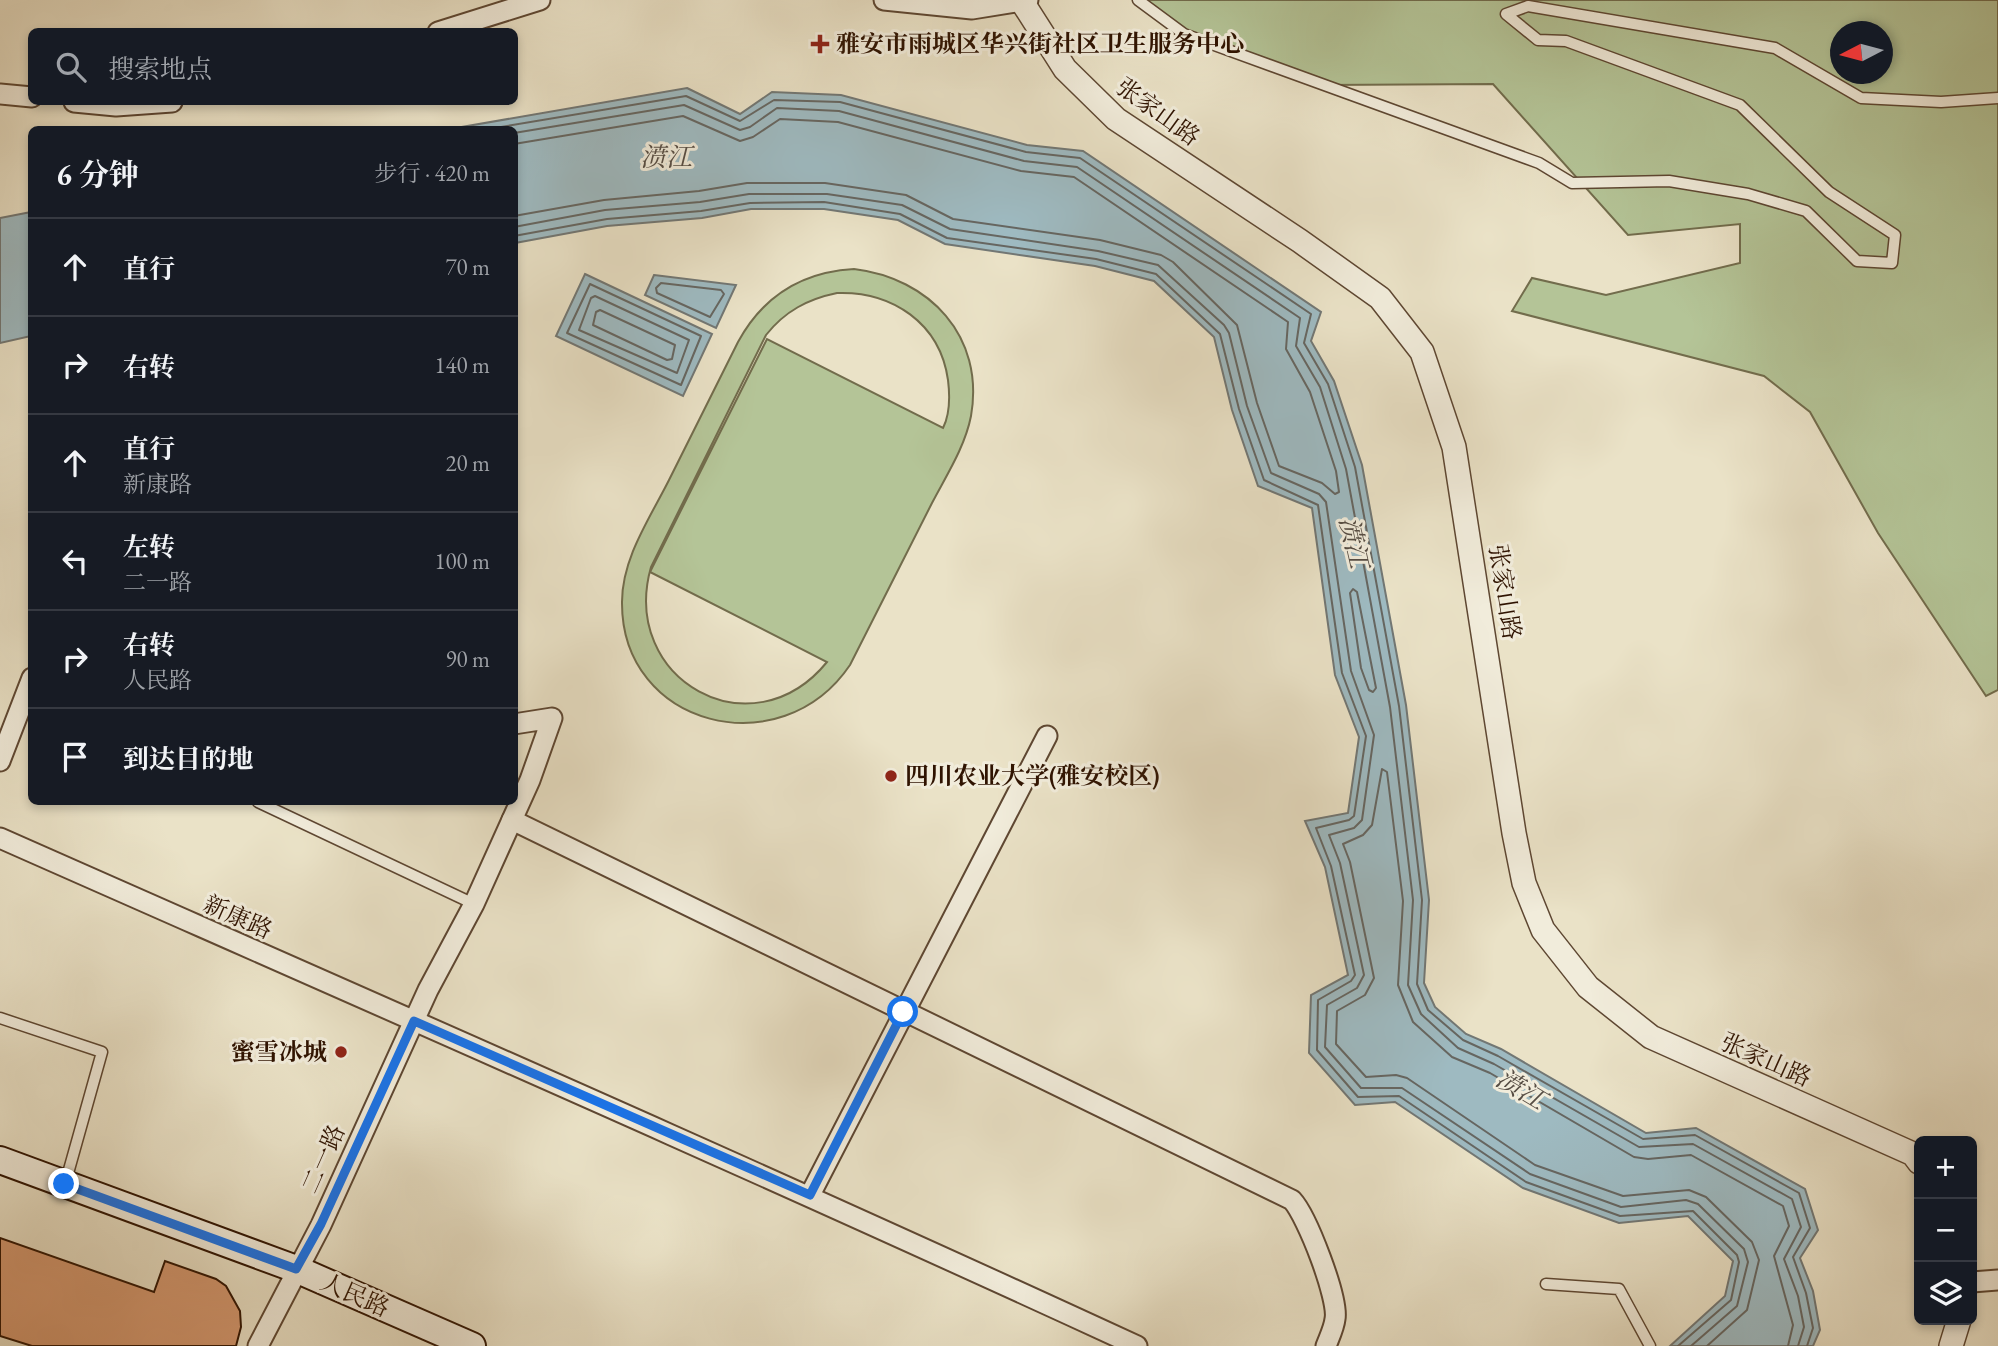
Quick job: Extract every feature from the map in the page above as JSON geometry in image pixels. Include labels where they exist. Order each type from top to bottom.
[{"type":"main road","name":"人民路","points":[[0,1160],[296,1269],[472,1346]]},
{"type":"street","points":[[451,28],[540,0]]},
{"type":"street","points":[[884,0],[972,9],[1023,1]]},
{"type":"street","name":"张家山路","points":[[1023,1],[1065,69],[1116,119],[1300,241],[1380,298],[1422,352],[1454,447],[1514,833],[1524,883],[1543,930],[1588,987],[1651,1037],[1914,1156]]},
{"type":"street","points":[[0,94],[28,97]]},
{"type":"street","points":[[106,105],[130,105]]},
{"type":"street","points":[[0,761],[28,688]]},
{"type":"street","name":"二一路","points":[[518,723],[552,718],[518,805]]},
{"type":"street","points":[[810,1195],[1047,736]]},
{"type":"street","name":"二一路","points":[[258,1346],[321,1224],[428,990],[474,904],[518,805]]},
{"type":"street","points":[[512,820],[1292,1200],[1302,1210],[1317,1245],[1336,1317],[1326,1346]]},
{"type":"street","name":"新康路","points":[[0,838],[455,1041],[810,1195],[1137,1346]]},
{"type":"street","points":[[1977,1282],[1998,1280]]},
{"type":"street","points":[[1951,1346],[1957,1325]]},
{"type":"lane","points":[[1138,0],[1184,34],[1539,163],[1572,183],[1669,181],[1748,194],[1806,211],[1857,261],[1892,263],[1895,235],[1829,192],[1740,105],[1566,41],[1538,40],[1506,14],[1528,6],[1775,48],[1861,98],[1941,102],[1998,98]]},
{"type":"lane","points":[[264,805],[474,904]]},
{"type":"lane","points":[[0,1018],[102,1052],[64,1184]]},
{"type":"lane","points":[[1546,1284],[1619,1289],[1650,1346]]},
{"type":"green space","points":[[1138,0],[1998,0],[1998,690],[1986,696],[1878,533],[1810,412],[1764,376],[1512,311],[1532,278],[1606,295],[1740,263],[1740,224],[1628,235],[1493,84],[1322,85],[1184,34]]},
{"type":"green space","points":[[854,269],[881,275],[928,298],[946,316],[960,337],[969,361],[973,387],[971,416],[954,461],[850,665],[820,697],[785,716],[747,723],[710,719],[676,704],[648,679],[629,645],[622,602],[623,586],[632,554],[646,524],[738,342],[759,312],[772,299],[801,281],[817,275]],"holes":[[[837,293],[857,294],[894,305],[910,314],[924,327],[943,360],[949,392],[949,405],[943,428],[767,339],[651,571],[766,335],[781,319],[798,307]],[[650,572],[827,662],[797,689],[763,702],[730,702],[699,691],[673,671],[654,642],[646,607]]]},
{"type":"water","name":"𣸣江","points":[[687,88],[740,114],[772,92],[841,95],[1027,145],[1083,151],[1321,312],[1311,341],[1334,381],[1362,465],[1406,705],[1429,900],[1424,983],[1435,1007],[1466,1034],[1501,1049],[1646,1133],[1696,1128],[1805,1189],[1818,1230],[1800,1258],[1813,1291],[1820,1330],[1813,1346],[1670,1346],[1725,1296],[1733,1261],[1688,1216],[1619,1223],[1523,1188],[1395,1102],[1355,1105],[1309,1053],[1311,995],[1348,975],[1325,867],[1305,821],[1348,813],[1359,737],[1335,675],[1312,508],[1258,486],[1232,410],[1214,337],[1154,281],[1095,266],[945,244],[898,220],[824,209],[751,209],[702,218],[607,226],[518,242],[518,126],[467,126]]},
{"type":"water","points":[[28,213],[28,337],[0,343],[0,218]]},
{"type":"water","points":[[585,274],[712,334],[683,396],[556,336]]},
{"type":"water","points":[[654,275],[736,285],[716,328],[645,295]]},
{"type":"building","points":[[0,1238],[154,1292],[165,1261],[216,1279],[226,1286],[240,1311],[241,1327],[236,1346],[32,1346],[0,1336]]},
{"type":"place","name":"雅安市雨城区华兴街社区卫生服务中心","points":[[820,44]]},
{"type":"place","name":"四川农业大学(雅安校区)","points":[[891,776]]},
{"type":"place","name":"蜜雪冰城","points":[[341,1052]]},
{"type":"route","points":[[64,1184],[296,1269],[321,1224],[414,1021],[810,1195],[903,1012]]}]
